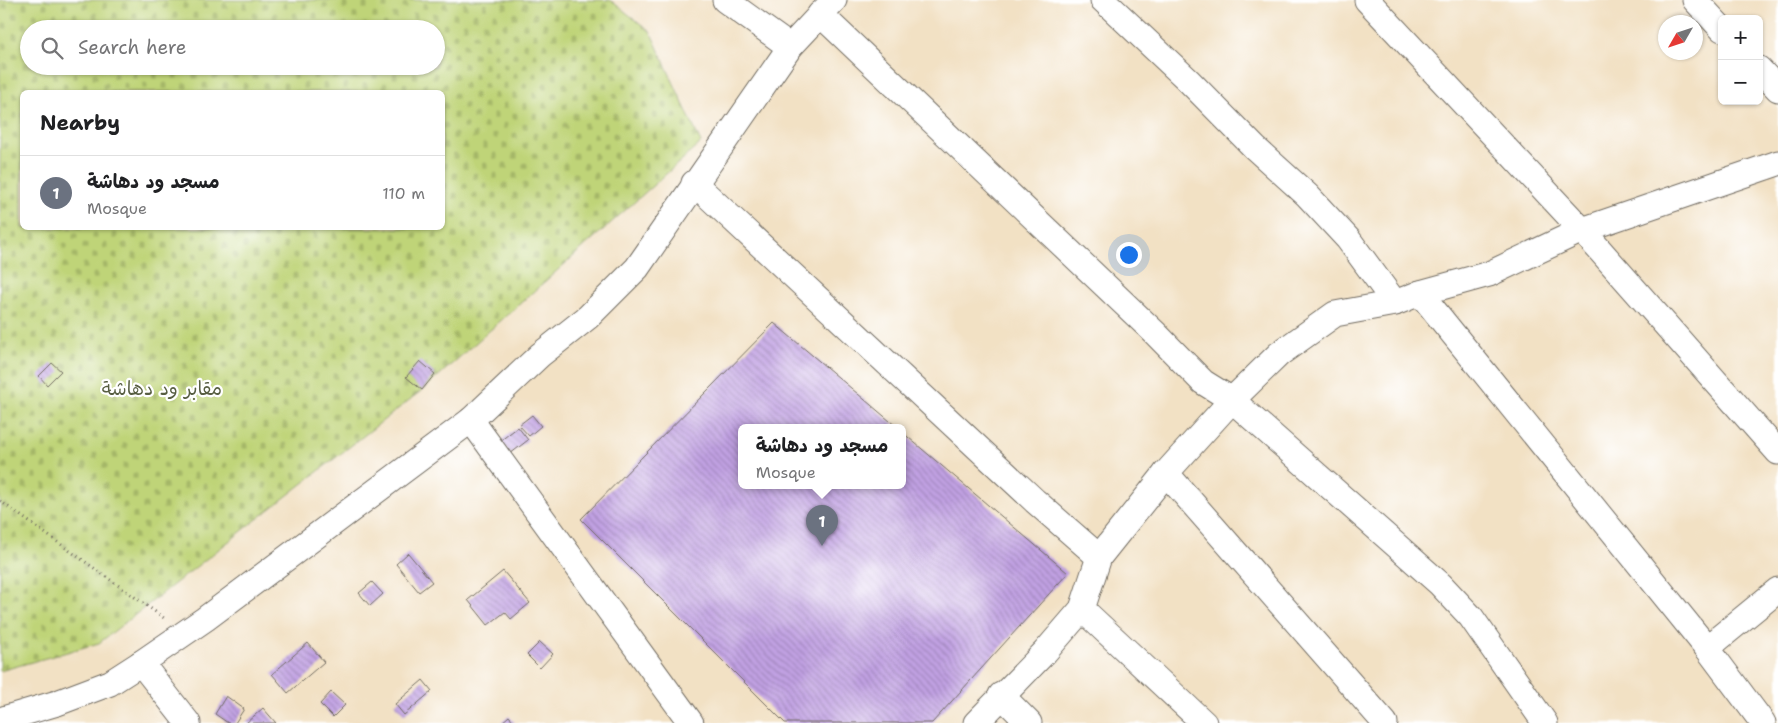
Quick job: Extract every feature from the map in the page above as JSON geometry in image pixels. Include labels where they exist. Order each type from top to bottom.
[{"type":"street","points":[[725,0],[790,46]]},
{"type":"street","points":[[1104,0],[1188,80],[1255,148],[1307,195],[1348,239],[1394,303]]},
{"type":"street","points":[[1367,0],[1582,230],[1778,452]]},
{"type":"street","points":[[1695,0],[1718,24]]},
{"type":"street","points":[[0,720],[57,703],[110,683],[185,633],[471,420],[540,355],[588,317],[637,268],[790,46],[827,7],[1203,382],[1232,400],[1440,584],[1471,617],[1545,723]]},
{"type":"street","points":[[1763,73],[1778,89]]},
{"type":"street","points":[[976,723],[1001,695],[1045,652],[1082,609],[1099,558],[1166,473],[1232,400],[1279,354],[1335,314],[1394,303],[1420,293],[1489,274],[1582,230],[1778,163]]},
{"type":"street","points":[[694,183],[1099,558]]},
{"type":"street","points":[[1420,293],[1707,648],[1763,723]]},
{"type":"street","points":[[471,420],[691,723]]},
{"type":"street","points":[[1166,473],[1385,723]]},
{"type":"street","points":[[1707,648],[1778,590]]},
{"type":"street","points":[[1082,609],[1204,723]]},
{"type":"street","points":[[141,663],[188,723]]},
{"type":"street","points":[[1001,695],[1029,723]]},
{"type":"path","points":[[0,501],[185,633]]},
{"type":"green space","name":"مقابر ود دهاشة","points":[[0,0],[610,0],[650,31],[701,143],[426,387],[99,643],[0,671]]},
{"type":"building","points":[[774,323],[893,424],[738,424],[738,489],[906,489],[906,435],[1068,573],[932,723],[785,723],[581,519]]},
{"type":"building","points":[[420,361],[435,374],[422,390],[406,377]]},
{"type":"building","points":[[52,363],[61,371],[47,385],[39,376]]},
{"type":"building","points":[[532,415],[541,426],[529,436],[519,425]]},
{"type":"building","points":[[518,427],[528,440],[510,454],[500,441]]},
{"type":"building","points":[[408,553],[432,582],[419,592],[396,564]]},
{"type":"building","points":[[503,571],[530,603],[511,619],[505,612],[488,625],[468,600]]},
{"type":"building","points":[[372,582],[383,594],[370,606],[359,593]]},
{"type":"building","points":[[540,642],[553,654],[540,668],[527,655]]},
{"type":"building","points":[[308,643],[324,662],[288,693],[272,674]]},
{"type":"building","points":[[423,680],[432,691],[404,715],[395,704]]},
{"type":"building","points":[[331,692],[345,705],[333,717],[320,704]]},
{"type":"building","points":[[226,696],[244,709],[235,723],[228,723],[215,714]]},
{"type":"building","points":[[263,708],[276,723],[246,723]]},
{"type":"building","points":[[509,716],[515,723],[501,723]]},
{"type":"place","name":"مسجد ود دهاشة","points":[[822,546]]}]
